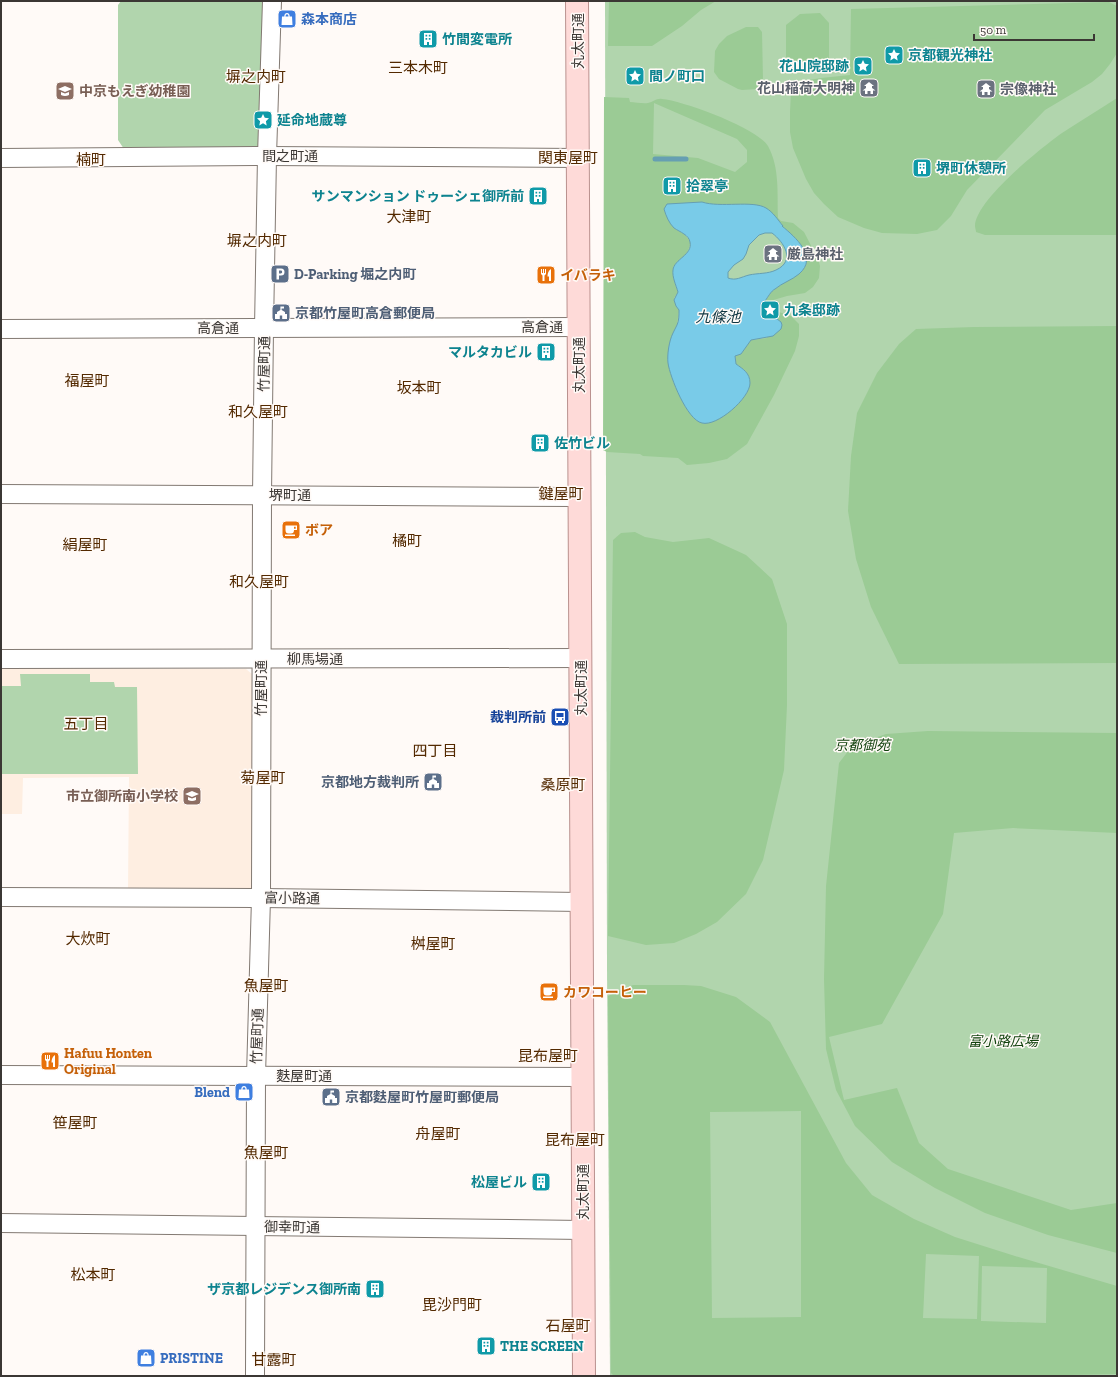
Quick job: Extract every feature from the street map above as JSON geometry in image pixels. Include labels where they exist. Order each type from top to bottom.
[{"type":"main road","name":"丸太町通","points":[[577,1],[584,1376]]},
{"type":"street","name":"竹屋町通","points":[[254,1376],[256,1076],[261,898],[261,659],[264,328],[267,156],[272,1]]},
{"type":"street","name":"間之町通","points":[[1,158],[267,156],[578,158]]},
{"type":"street","name":"高倉通","points":[[1,329],[579,327]]},
{"type":"street","name":"堺町通","points":[[1,494],[580,497]]},
{"type":"street","name":"柳馬場通","points":[[1,659],[581,658]]},
{"type":"street","name":"富小路通","points":[[1,897],[261,898],[582,902]]},
{"type":"street","name":"麩屋町通","points":[[1,1075],[583,1077]]},
{"type":"street","name":"御幸町通","points":[[1,1224],[583,1230]]},
{"type":"shaded area","name":"市立御所南小学校","points":[[1,669],[246,669],[253,675],[252,893],[128,890],[129,777],[23,778],[22,814],[1,814]]},
{"type":"green space","points":[[121,1],[266,1],[265,142],[257,152],[124,149],[118,140],[118,5]]},
{"type":"green space","name":"京都御苑","points":[[605,1],[1117,1],[1117,1376],[610,1376],[607,967]]},
{"type":"green space","points":[[609,1],[716,1],[701,10],[682,26],[652,46],[608,46]]},
{"type":"green space","points":[[1109,2],[1117,6],[1117,53],[1110,64],[1102,74],[1092,82],[1045,110],[967,190],[951,216],[937,230],[917,234],[882,233],[864,228],[838,217],[814,193],[806,179],[793,148],[790,132],[791,91],[797,82],[850,75],[851,9]]},
{"type":"green space","points":[[820,13],[829,23],[829,58],[824,62],[794,62],[786,57],[786,25],[800,14]]},
{"type":"green space","points":[[746,27],[758,27],[762,32],[763,80],[758,89],[738,89],[719,79],[714,72],[715,51],[719,44],[727,36]]},
{"type":"green space","points":[[604,97],[629,98],[630,102],[644,103],[660,99],[672,101],[719,116],[750,131],[768,146],[772,154],[776,172],[778,190],[778,218],[781,221],[793,223],[804,232],[818,259],[820,266],[819,278],[813,287],[805,293],[770,301],[773,310],[791,316],[799,324],[799,336],[795,351],[774,395],[747,444],[727,459],[709,463],[687,465],[678,458],[643,456],[640,454],[607,452],[603,450]],"holes":[[[654,103],[737,139],[747,150],[747,162],[735,172],[698,158],[653,154]],[[709,204],[755,205],[778,220],[782,226],[780,225],[802,247],[806,261],[804,267],[798,274],[774,290],[765,301],[768,312],[771,314],[767,338],[751,340],[741,354],[735,356],[736,364],[746,372],[750,381],[748,391],[735,407],[673,333],[677,325],[679,310],[676,306],[674,298],[678,292],[673,267],[687,252],[690,245],[690,241],[684,234],[674,228]]]},
{"type":"green space","points":[[1117,98],[1117,235],[985,235],[976,232],[975,226],[978,215],[997,189],[1011,175],[1062,133]]},
{"type":"green space","points":[[1117,326],[1117,663],[899,664],[871,607],[856,559],[848,511],[851,456],[857,413],[877,373],[899,344],[916,329]]},
{"type":"green space","points":[[635,532],[645,537],[673,542],[709,538],[746,555],[772,579],[787,624],[787,705],[784,770],[763,860],[746,894],[717,922],[696,934],[674,943],[646,945],[608,936],[613,540],[621,533]]},
{"type":"green space","points":[[20,674],[90,674],[90,682],[114,682],[115,687],[137,687],[138,774],[1,774],[1,686],[21,686]]},
{"type":"green space","points":[[928,731],[1117,733],[1117,833],[1013,828],[954,833],[943,914],[882,1024],[829,1037],[844,1100],[897,1088],[919,1143],[948,1169],[1071,1210],[1117,1203],[1117,1253],[1048,1235],[985,1213],[935,1188],[892,1162],[855,1126],[836,1090],[826,1049],[824,979],[826,886],[839,763],[852,746],[886,734]]},
{"type":"green space","points":[[633,985],[701,986],[736,997],[770,1022],[846,1163],[872,1195],[914,1219],[955,1237],[1117,1286],[1117,1374],[1018,1376],[614,1376],[611,1373],[608,996]],"holes":[[[801,1111],[801,1317],[712,1318],[710,1112]],[[926,1254],[979,1256],[977,1319],[923,1318]],[[982,1266],[1047,1268],[1046,1323],[981,1321]]]},
{"type":"water","name":"九條池","points":[[702,202],[709,204],[745,204],[766,208],[793,236],[806,254],[807,261],[805,268],[799,274],[774,290],[765,301],[768,312],[781,322],[781,329],[773,336],[751,340],[741,354],[735,356],[736,364],[746,372],[750,380],[749,389],[745,396],[724,416],[716,421],[708,423],[702,423],[696,420],[685,406],[669,369],[669,344],[678,323],[679,316],[679,310],[674,300],[678,292],[673,270],[676,263],[689,250],[690,242],[688,237],[674,228],[669,222],[664,209],[667,204]],"holes":[[[772,233],[784,246],[786,252],[786,262],[782,266],[770,272],[749,275],[736,279],[728,278],[728,272],[734,265],[743,259],[749,245],[759,235]]]},
{"type":"waterway","points":[[655,159],[686,159]]},
{"type":"place","name":"森本商店","points":[[287,19]]},
{"type":"place","name":"竹間変電所","points":[[428,39]]},
{"type":"place","name":"京都観光神社","points":[[894,55]]},
{"type":"place","name":"花山院邸跡","points":[[863,66]]},
{"type":"place","name":"間ノ町口","points":[[635,76]]},
{"type":"place","name":"花山稲荷大明神","points":[[869,88]]},
{"type":"place","name":"宗像神社","points":[[986,89]]},
{"type":"place","name":"中京もえぎ幼稚園","points":[[65,91]]},
{"type":"place","name":"延命地蔵尊","points":[[263,120]]},
{"type":"place","name":"堺町休憩所","points":[[922,168]]},
{"type":"place","name":"拾翠亭","points":[[672,186]]},
{"type":"place","name":"サンマンション ドゥーシェ御所前","points":[[538,196]]},
{"type":"place","name":"厳島神社","points":[[773,254]]},
{"type":"place","name":"D-Parking 堀之内町","points":[[280,274]]},
{"type":"place","name":"イバラキ","points":[[546,275]]},
{"type":"place","name":"九条邸跡","points":[[770,310]]},
{"type":"place","name":"京都竹屋町高倉郵便局","points":[[281,313]]},
{"type":"place","name":"マルタカビル","points":[[546,352]]},
{"type":"place","name":"佐竹ビル","points":[[540,443]]},
{"type":"place","name":"ボア","points":[[291,530]]},
{"type":"place","name":"裁判所前","points":[[560,717]]},
{"type":"place","name":"京都地方裁判所","points":[[433,782]]},
{"type":"place","name":"市立御所南小学校","points":[[192,796]]},
{"type":"place","name":"カワコーヒー","points":[[549,992]]},
{"type":"place","name":"Hafuu Honten Original","points":[[50,1061]]},
{"type":"place","name":"Blend","points":[[244,1092]]},
{"type":"place","name":"京都麩屋町竹屋町郵便局","points":[[331,1097]]},
{"type":"place","name":"松屋ビル","points":[[541,1182]]},
{"type":"place","name":"ザ京都レジデンス御所南","points":[[375,1289]]},
{"type":"place","name":"THE SCREEN","points":[[486,1346]]},
{"type":"place","name":"PRISTINE","points":[[146,1358]]},
{"type":"district","name":"三本木町","points":[[418,68]]},
{"type":"district","name":"塀之内町","points":[[256,77]]},
{"type":"district","name":"関東屋町","points":[[568,158]]},
{"type":"district","name":"楠町","points":[[91,160]]},
{"type":"district","name":"大津町","points":[[409,217]]},
{"type":"district","name":"塀之内町","points":[[257,241]]},
{"type":"district","name":"福屋町","points":[[87,381]]},
{"type":"district","name":"坂本町","points":[[419,388]]},
{"type":"district","name":"和久屋町","points":[[258,412]]},
{"type":"district","name":"鍵屋町","points":[[561,494]]},
{"type":"district","name":"橘町","points":[[407,541]]},
{"type":"district","name":"絹屋町","points":[[85,545]]},
{"type":"district","name":"和久屋町","points":[[259,582]]},
{"type":"district","name":"五丁目","points":[[86,724]]},
{"type":"district","name":"四丁目","points":[[435,751]]},
{"type":"district","name":"菊屋町","points":[[263,778]]},
{"type":"district","name":"桑原町","points":[[563,785]]},
{"type":"district","name":"大炊町","points":[[88,939]]},
{"type":"district","name":"桝屋町","points":[[433,944]]},
{"type":"district","name":"魚屋町","points":[[266,986]]},
{"type":"district","name":"昆布屋町","points":[[548,1056]]},
{"type":"district","name":"笹屋町","points":[[75,1123]]},
{"type":"district","name":"舟屋町","points":[[438,1134]]},
{"type":"district","name":"昆布屋町","points":[[575,1140]]},
{"type":"district","name":"魚屋町","points":[[266,1153]]},
{"type":"district","name":"松本町","points":[[93,1275]]},
{"type":"district","name":"毘沙門町","points":[[452,1305]]},
{"type":"district","name":"石屋町","points":[[568,1326]]},
{"type":"district","name":"甘露町","points":[[274,1360]]},
{"type":"park label","name":"富小路広場","points":[[1003,1041]]}]
